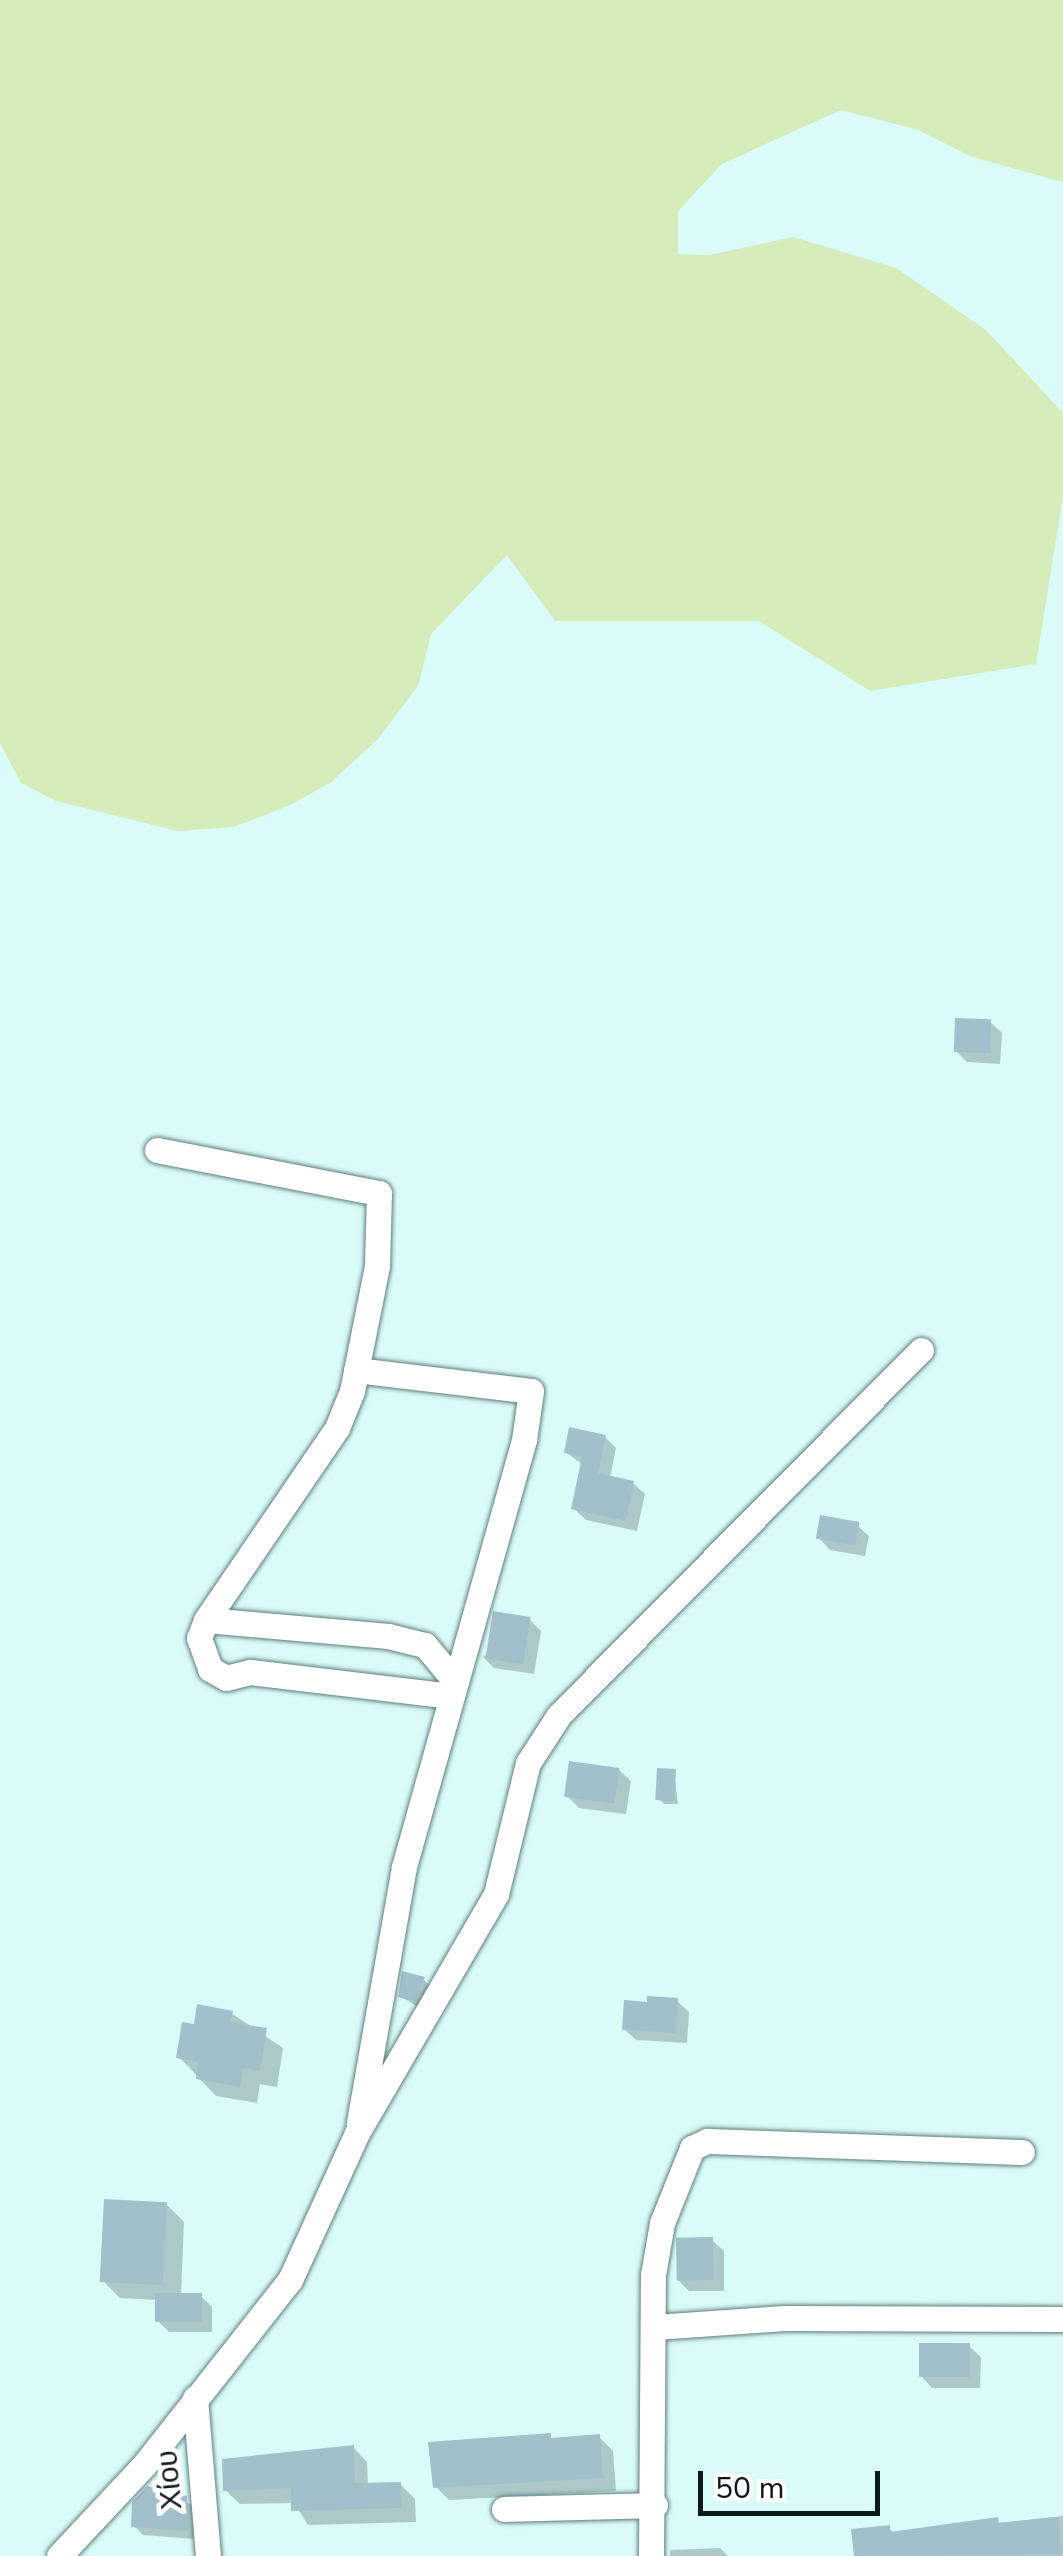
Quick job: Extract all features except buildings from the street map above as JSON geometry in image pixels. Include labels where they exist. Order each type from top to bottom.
[{"type":"street","points":[[157,1150],[378,1193],[376,1266],[356,1370],[336,1428],[206,1620],[199,1638],[210,1669],[226,1678],[250,1672],[452,1689]]},
{"type":"street","points":[[59,2556],[146,2464],[290,2280],[357,2132],[496,1894],[528,1763],[559,1715],[921,1350]]},
{"type":"street","points":[[356,1370],[531,1391],[524,1440],[404,1867],[357,2132]]},
{"type":"street","points":[[206,1620],[388,1636],[426,1645],[452,1689]]},
{"type":"street","points":[[651,2556],[656,2505],[653,2275],[662,2223],[696,2144],[1022,2152]]},
{"type":"street","points":[[655,2327],[784,2318],[1063,2319]]},
{"type":"street","name":"Χίου","points":[[195,2398],[208,2556]]},
{"type":"street","points":[[504,2510],[656,2505]]},
{"type":"green space","points":[[0,0],[1063,0],[1063,182],[972,157],[918,130],[841,110],[722,164],[678,211],[678,254],[709,255],[793,237],[896,268],[986,330],[1063,413],[1063,496],[1036,664],[870,691],[759,621],[555,621],[507,555],[431,634],[418,686],[378,739],[330,783],[290,805],[234,827],[177,831],[56,801],[21,783],[0,743]]}]
